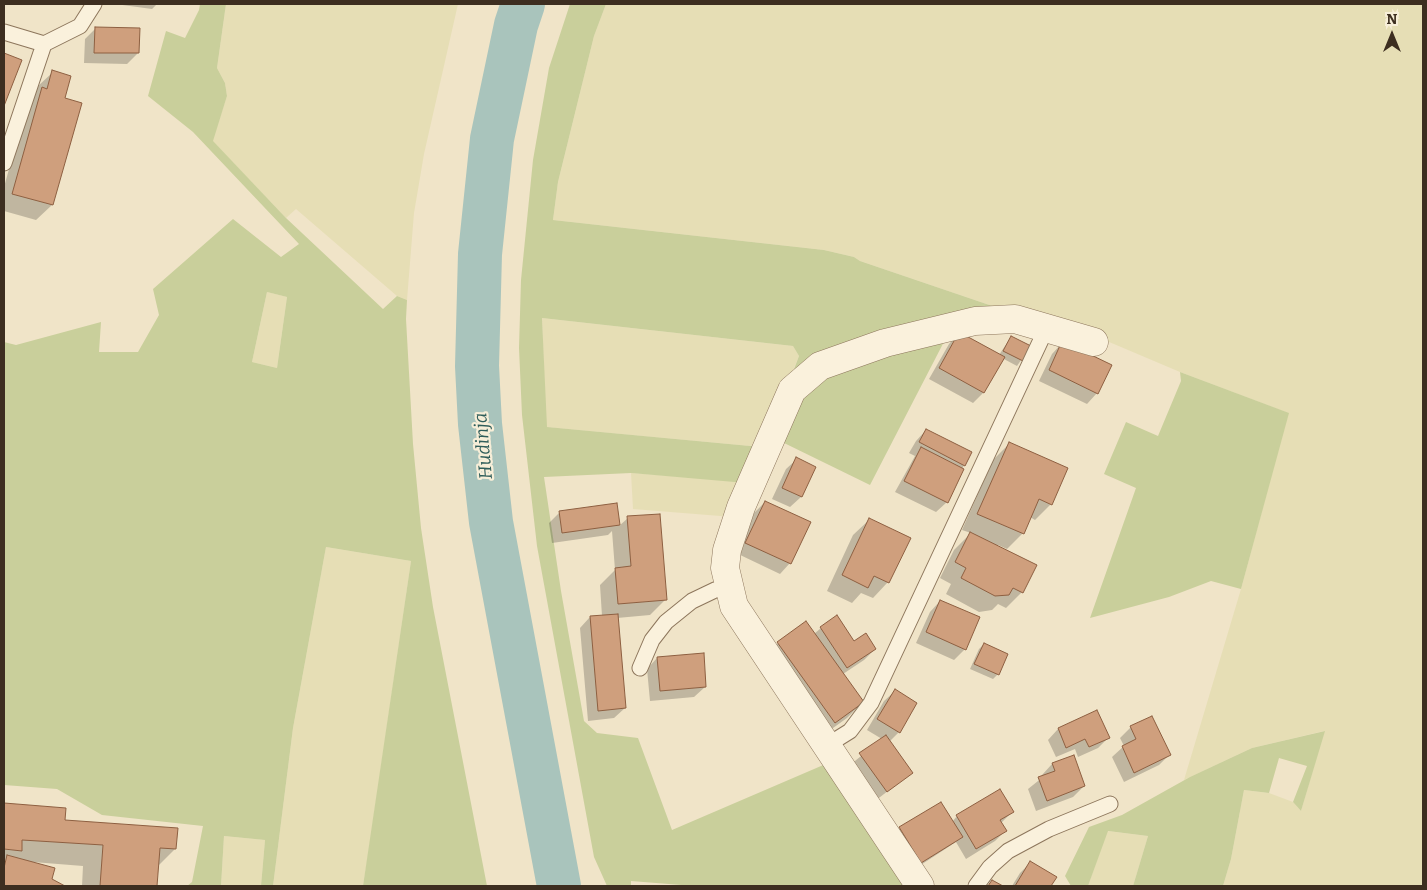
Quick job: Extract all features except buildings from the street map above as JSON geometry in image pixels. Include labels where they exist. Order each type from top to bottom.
[{"type":"street","points":[[920,886],[750,634],[734,606],[729,588],[725,568],[727,550],[741,508],[792,390],[806,376],[820,366],[885,344],[975,321],[1015,319],[1094,342]]},
{"type":"lane","points":[[4,32],[44,44],[80,26],[94,4]]},
{"type":"lane","points":[[4,163],[44,44]]},
{"type":"lane","points":[[826,746],[850,731],[872,703],[1046,327]]},
{"type":"lane","points":[[640,668],[652,640],[666,622],[692,601],[715,590],[729,588]]},
{"type":"lane","points":[[976,886],[990,867],[1008,851],[1049,829],[1110,804]]},
{"type":"shaded area","points":[[226,4],[458,4],[424,154],[414,213],[407,300],[397,296],[296,209],[286,218],[212,141],[227,96],[225,83],[217,68]]},
{"type":"shaded area","points":[[606,4],[1423,4],[1423,886],[1223,886],[1231,859],[1244,790],[1269,793],[1293,802],[1301,811],[1324,731],[1252,748],[1184,780],[1241,589],[1288,413],[1180,372],[1095,336],[1010,312],[860,261],[854,257],[824,250],[553,220],[558,182],[594,36]]},
{"type":"shaded area","points":[[267,292],[287,297],[277,368],[252,362]]},
{"type":"shaded area","points":[[542,318],[793,346],[799,356],[761,447],[546,427]]},
{"type":"shaded area","points":[[631,473],[729,480],[746,483],[733,517],[633,509]]},
{"type":"shaded area","points":[[326,547],[411,561],[368,856],[363,886],[273,886],[293,728]]},
{"type":"shaded area","points":[[1107,831],[1148,836],[1133,886],[1088,886]]},
{"type":"shaded area","points":[[224,836],[265,840],[261,886],[221,886]]},
{"type":"green space","points":[[200,4],[226,4],[217,68],[225,83],[227,96],[213,141],[286,218],[383,309],[397,296],[407,300],[406,319],[413,444],[421,528],[433,607],[487,886],[363,886],[411,561],[326,547],[293,728],[273,886],[261,886],[265,840],[224,836],[221,886],[187,886],[192,882],[203,826],[102,815],[57,789],[4,785],[4,342],[16,345],[101,322],[99,352],[138,352],[159,315],[153,289],[233,219],[281,257],[299,244],[193,132],[148,96],[166,31],[185,38],[199,10]],"holes":[[[267,292],[287,297],[277,368],[252,362]]]},
{"type":"green space","points":[[570,4],[606,4],[594,36],[558,182],[553,220],[824,250],[854,257],[860,261],[1010,312],[788,385],[799,356],[793,346],[542,318],[547,427],[761,447],[746,483],[631,473],[544,477],[561,591],[584,721],[597,733],[638,738],[672,830],[828,763],[913,886],[694,886],[631,881],[631,886],[607,886],[594,857],[537,546],[522,415],[519,348],[521,280],[533,160],[549,68]]},
{"type":"green space","points":[[948,334],[870,485],[780,441],[803,386]]},
{"type":"green space","points":[[1180,372],[1289,413],[1241,589],[1211,581],[1169,597],[1090,618],[1136,488],[1104,474],[1126,422],[1158,436],[1181,381]]},
{"type":"green space","points":[[1325,731],[1301,811],[1293,802],[1307,766],[1279,758],[1269,793],[1244,790],[1231,859],[1223,886],[1133,886],[1148,836],[1108,831],[1088,886],[1071,886],[1065,876],[1089,827],[1122,815],[1190,777],[1252,748]]},
{"type":"waterway","name":"Hudinja","points":[[523,4],[516,25],[492,139],[480,254],[477,366],[480,424],[491,522],[559,886]]}]
